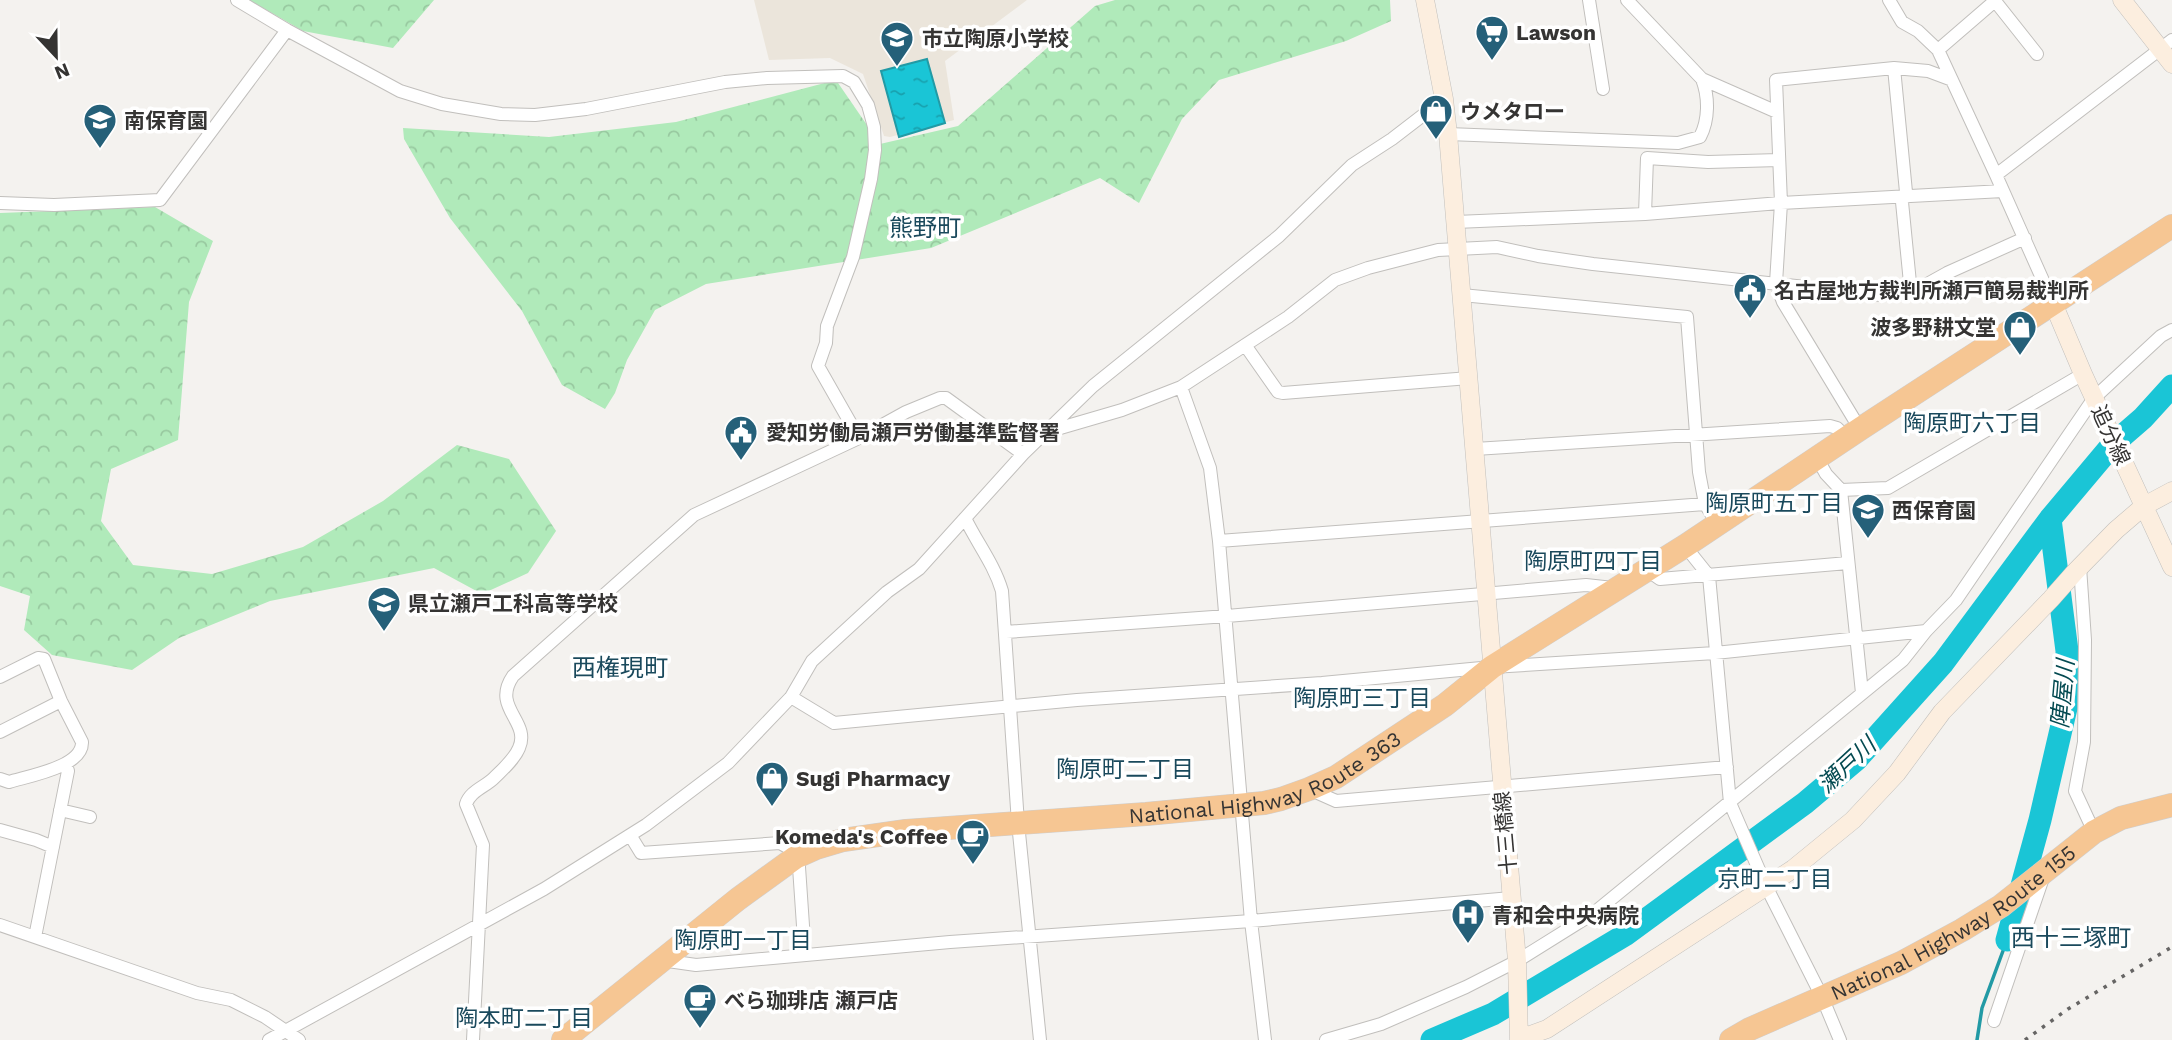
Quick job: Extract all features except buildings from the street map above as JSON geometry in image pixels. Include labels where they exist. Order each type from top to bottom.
[{"type":"highway","name":"National Highway Route 363","points":[[563,1040],[738,899],[796,857],[842,840],[906,831],[1146,814],[1282,799],[1336,777],[1445,705],[1492,667],[1685,546],[1711,513],[1817,457],[2172,226]]},
{"type":"highway","name":"National Highway Route 155","points":[[1731,1040],[1901,963],[1962,930],[2001,905],[2094,832],[2120,818],[2172,805]]},
{"type":"street","points":[[237,0],[400,91],[442,104],[501,114],[535,115],[586,109],[725,82],[757,79],[833,75],[843,76],[854,82],[868,105],[874,127],[875,150],[853,257],[827,326],[826,343],[818,366],[859,438]]},
{"type":"street","name":"十三橋線","points":[[1425,0],[1444,99],[1456,222],[1517,967],[1519,1035]]},
{"type":"street","points":[[1589,0],[1603,89]]},
{"type":"street","points":[[1627,0],[1702,79],[1777,112]]},
{"type":"street","points":[[1889,0],[1902,22],[1918,31],[1938,50],[2053,303]]},
{"type":"street","points":[[2122,0],[2166,44],[2172,64]]},
{"type":"street","points":[[1938,50],[1996,1],[2037,54]]},
{"type":"street","points":[[0,204],[54,205],[160,200],[287,30]]},
{"type":"street","points":[[1996,175],[2166,44]]},
{"type":"street","points":[[1853,433],[1783,302],[1776,283],[1781,203],[1776,80],[1894,68],[1928,71],[1952,80]]},
{"type":"street","points":[[1894,68],[1906,192],[1902,202],[1911,293]]},
{"type":"street","points":[[1448,134],[1678,144],[1700,137],[1706,125],[1706,90],[1702,79]]},
{"type":"street","points":[[269,1040],[544,889],[646,825],[728,763],[791,696],[812,661],[887,593],[919,569],[1023,454],[1093,386],[1279,236],[1352,165],[1392,139],[1444,99]]},
{"type":"street","points":[[1645,214],[1647,159],[1709,162],[1779,160]]},
{"type":"street","points":[[1456,222],[1645,214],[1781,203],[2003,191]]},
{"type":"street","points":[[1043,434],[1122,410],[1181,387],[1288,317],[1335,280],[1368,268],[1438,250],[1497,247],[1593,264],[1880,295],[1911,293],[1947,273],[2025,238]]},
{"type":"street","points":[[1219,541],[1479,521],[1711,513],[1699,472],[1687,317],[1462,295]]},
{"type":"street","name":"追分線","points":[[2053,303],[2172,567]]},
{"type":"street","points":[[1326,1040],[1381,1024],[1517,967],[1594,913],[1732,808],[1903,660],[1956,600],[2096,403],[2161,336],[2172,330]]},
{"type":"street","points":[[1245,345],[1278,391],[1283,393],[1469,378]]},
{"type":"street","points":[[1841,490],[1888,488],[2083,374]]},
{"type":"street","points":[[1181,387],[1210,468],[1227,616],[1251,921],[1265,1040]]},
{"type":"street","points":[[473,1040],[483,845],[466,804],[469,797],[514,758],[521,746],[520,729],[506,703],[507,685],[513,676],[694,515],[859,438],[906,412],[946,398],[1023,454]]},
{"type":"street","points":[[1475,449],[1830,426],[1853,433]]},
{"type":"street","points":[[1817,457],[1826,474],[1841,490],[1862,693]]},
{"type":"street","points":[[1519,1035],[1546,1029],[1762,879],[1793,869],[1853,820],[1897,773],[1942,712],[2077,570],[2144,506],[2172,491]]},
{"type":"street","points":[[965,518],[996,571],[1002,590],[1018,822],[1040,1040]]},
{"type":"street","points":[[1685,546],[1709,576],[1732,808],[1762,879],[1822,997],[1840,1040]]},
{"type":"street","points":[[1647,570],[1660,579],[1848,563]]},
{"type":"street","points":[[2077,570],[2085,640],[2084,742],[2075,791],[2094,832]]},
{"type":"street","points":[[1006,632],[1586,585],[1617,589]]},
{"type":"street","points":[[791,696],[834,723],[1492,667],[1715,653],[1926,631]]},
{"type":"street","points":[[0,677],[41,657],[83,747],[66,765],[9,782],[0,779]]},
{"type":"street","points":[[0,732],[61,701]]},
{"type":"street","points":[[35,937],[68,771],[66,765]]},
{"type":"street","points":[[1309,789],[1336,802],[1727,767]]},
{"type":"street","points":[[60,810],[90,817]]},
{"type":"street","points":[[0,830],[36,840],[53,848]]},
{"type":"street","points":[[630,835],[641,853],[780,843],[791,849],[799,867],[805,955]]},
{"type":"street","points":[[1994,1021],[2043,872]]},
{"type":"street","points":[[661,960],[696,965],[1511,898]]},
{"type":"street","points":[[0,925],[197,993],[231,1000],[265,1017],[299,1040]]},
{"type":"shaded area","name":"市立陶原小学校","points":[[754,0],[1027,0],[945,61],[954,120],[890,137],[884,136],[863,74],[830,58],[769,60]]},
{"type":"green space","points":[[249,0],[434,0],[393,48],[303,31]]},
{"type":"green space","points":[[1115,0],[1390,0],[1391,21],[1346,41],[1219,80],[1182,119],[1139,203],[1100,178],[931,248],[706,284],[655,310],[627,360],[615,393],[605,409],[562,385],[522,311],[450,218],[404,139],[403,128],[549,137],[676,122],[836,80],[880,144],[958,126],[1095,6]]},
{"type":"green space","points":[[155,207],[213,241],[189,302],[178,440],[111,469],[101,521],[133,565],[212,574],[303,547],[383,501],[457,445],[509,459],[556,531],[528,573],[482,594],[434,568],[270,601],[179,638],[132,670],[52,655],[24,630],[30,596],[0,586],[0,213]]},
{"type":"water","points":[[927,59],[945,123],[899,137],[881,71]]},
{"type":"waterway","name":"瀬戸川","points":[[1432,1040],[1493,1014],[1625,935],[1805,803],[1856,760],[1943,663],[2050,519],[2113,444],[2143,418],[2172,386]]},
{"type":"waterway","name":"陣屋川","points":[[2007,940],[2040,820],[2066,708],[2067,651],[2050,519]]},
{"type":"waterway","name":"陣屋川","points":[[1977,1040],[1982,1008],[2007,940]]},
{"type":"railway","points":[[2025,1040],[2068,1009],[2172,947]]},
{"type":"place","name":"Lawson","points":[[1492,62]]},
{"type":"place","name":"市立陶原小学校","points":[[897,68]]},
{"type":"place","name":"ウメタロー","points":[[1436,141]]},
{"type":"place","name":"南保育園","points":[[100,150]]},
{"type":"place","name":"名古屋地方裁判所瀬戸簡易裁判所","points":[[1750,320]]},
{"type":"place","name":"波多野耕文堂","points":[[2020,357]]},
{"type":"place","name":"愛知労働局瀬戸労働基準監督署","points":[[741,462]]},
{"type":"place","name":"西保育園","points":[[1868,540]]},
{"type":"place","name":"県立瀬戸工科高等学校","points":[[384,633]]},
{"type":"place","name":"Sugi Pharmacy","points":[[772,808]]},
{"type":"place","name":"Komeda's Coffee","points":[[973,866]]},
{"type":"place","name":"青和会中央病院","points":[[1468,945]]},
{"type":"place","name":"べら珈琲店 瀬戸店","points":[[700,1030]]},
{"type":"district","name":"熊野町","points":[[925,228]]},
{"type":"district","name":"陶原町六丁目","points":[[1972,423]]},
{"type":"district","name":"陶原町五丁目","points":[[1774,503]]},
{"type":"district","name":"陶原町四丁目","points":[[1593,561]]},
{"type":"district","name":"西権現町","points":[[620,668]]},
{"type":"district","name":"陶原町三丁目","points":[[1362,698]]},
{"type":"district","name":"陶原町二丁目","points":[[1125,769]]},
{"type":"district","name":"京町二丁目","points":[[1775,879]]},
{"type":"district","name":"西十三塚町","points":[[2071,938]]},
{"type":"district","name":"陶原町一丁目","points":[[743,940]]},
{"type":"district","name":"陶本町二丁目","points":[[524,1018]]}]
